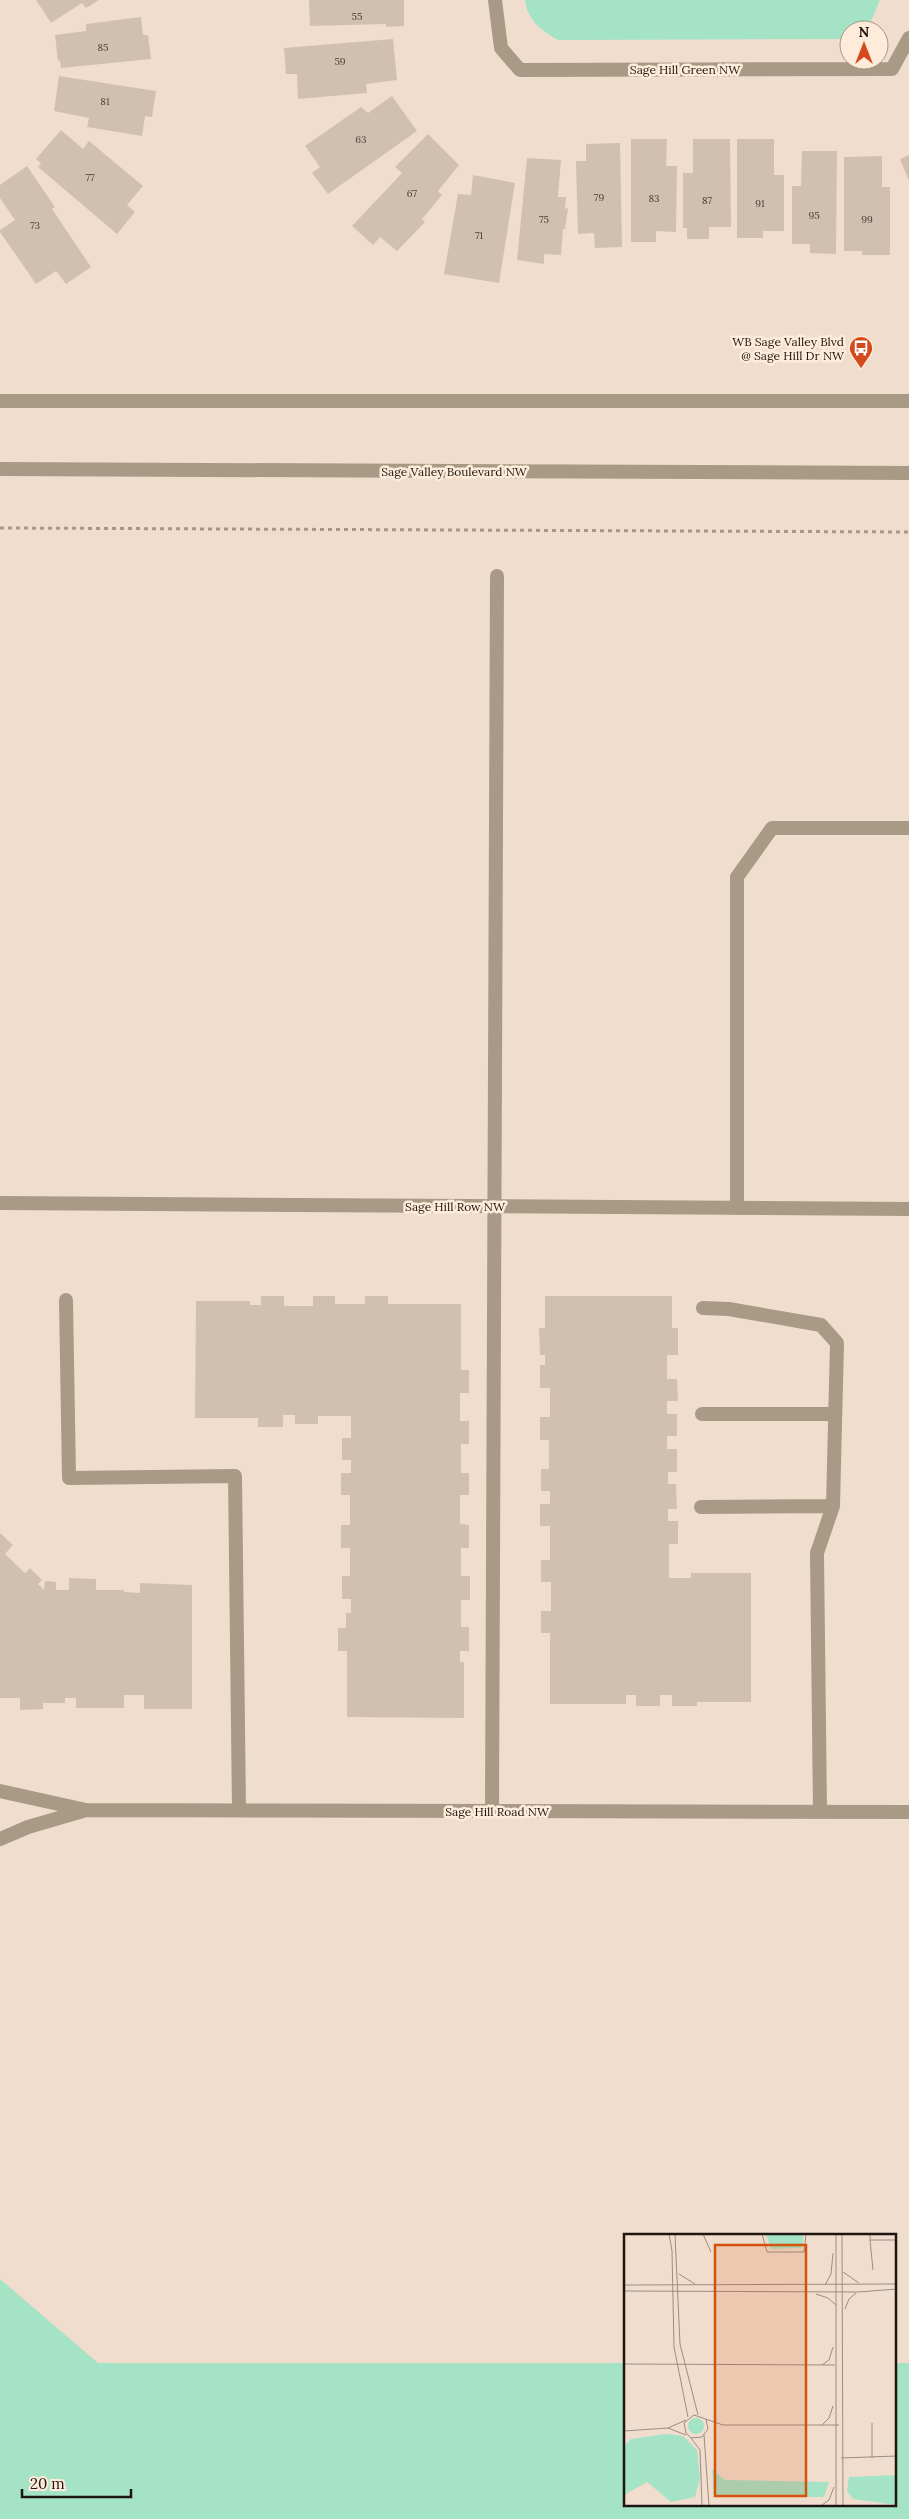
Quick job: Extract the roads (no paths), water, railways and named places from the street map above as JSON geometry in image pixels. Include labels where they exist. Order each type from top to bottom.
[{"type":"street","name":"Sage Hill Green NW","points":[[495,0],[501,48],[520,70],[892,69],[909,38]]},
{"type":"street","points":[[0,401],[909,401]]},
{"type":"street","name":"Sage Valley Boulevard NW","points":[[0,469],[909,473]]},
{"type":"street","points":[[492,1811],[497,576]]},
{"type":"street","points":[[737,1208],[737,877],[772,828],[909,828]]},
{"type":"street","name":"Sage Hill Row NW","points":[[0,1203],[909,1209]]},
{"type":"street","points":[[66,1300],[69,1478],[235,1476],[238,1810]]},
{"type":"street","points":[[703,1308],[729,1309],[821,1325],[838,1343],[832,1506],[817,1553],[820,1812]]},
{"type":"street","points":[[702,1414],[835,1414]]},
{"type":"street","points":[[701,1507],[832,1506]]},
{"type":"street","name":"Sage Hill Road NW","points":[[0,1791],[86,1810],[909,1812]]},
{"type":"street","name":"Sage Hill Road NW","points":[[0,1839],[28,1827],[86,1810]]},
{"type":"place","name":"WB Sage Valley Blvd @ Sage Hill Dr NW","points":[[861,369]]}]
